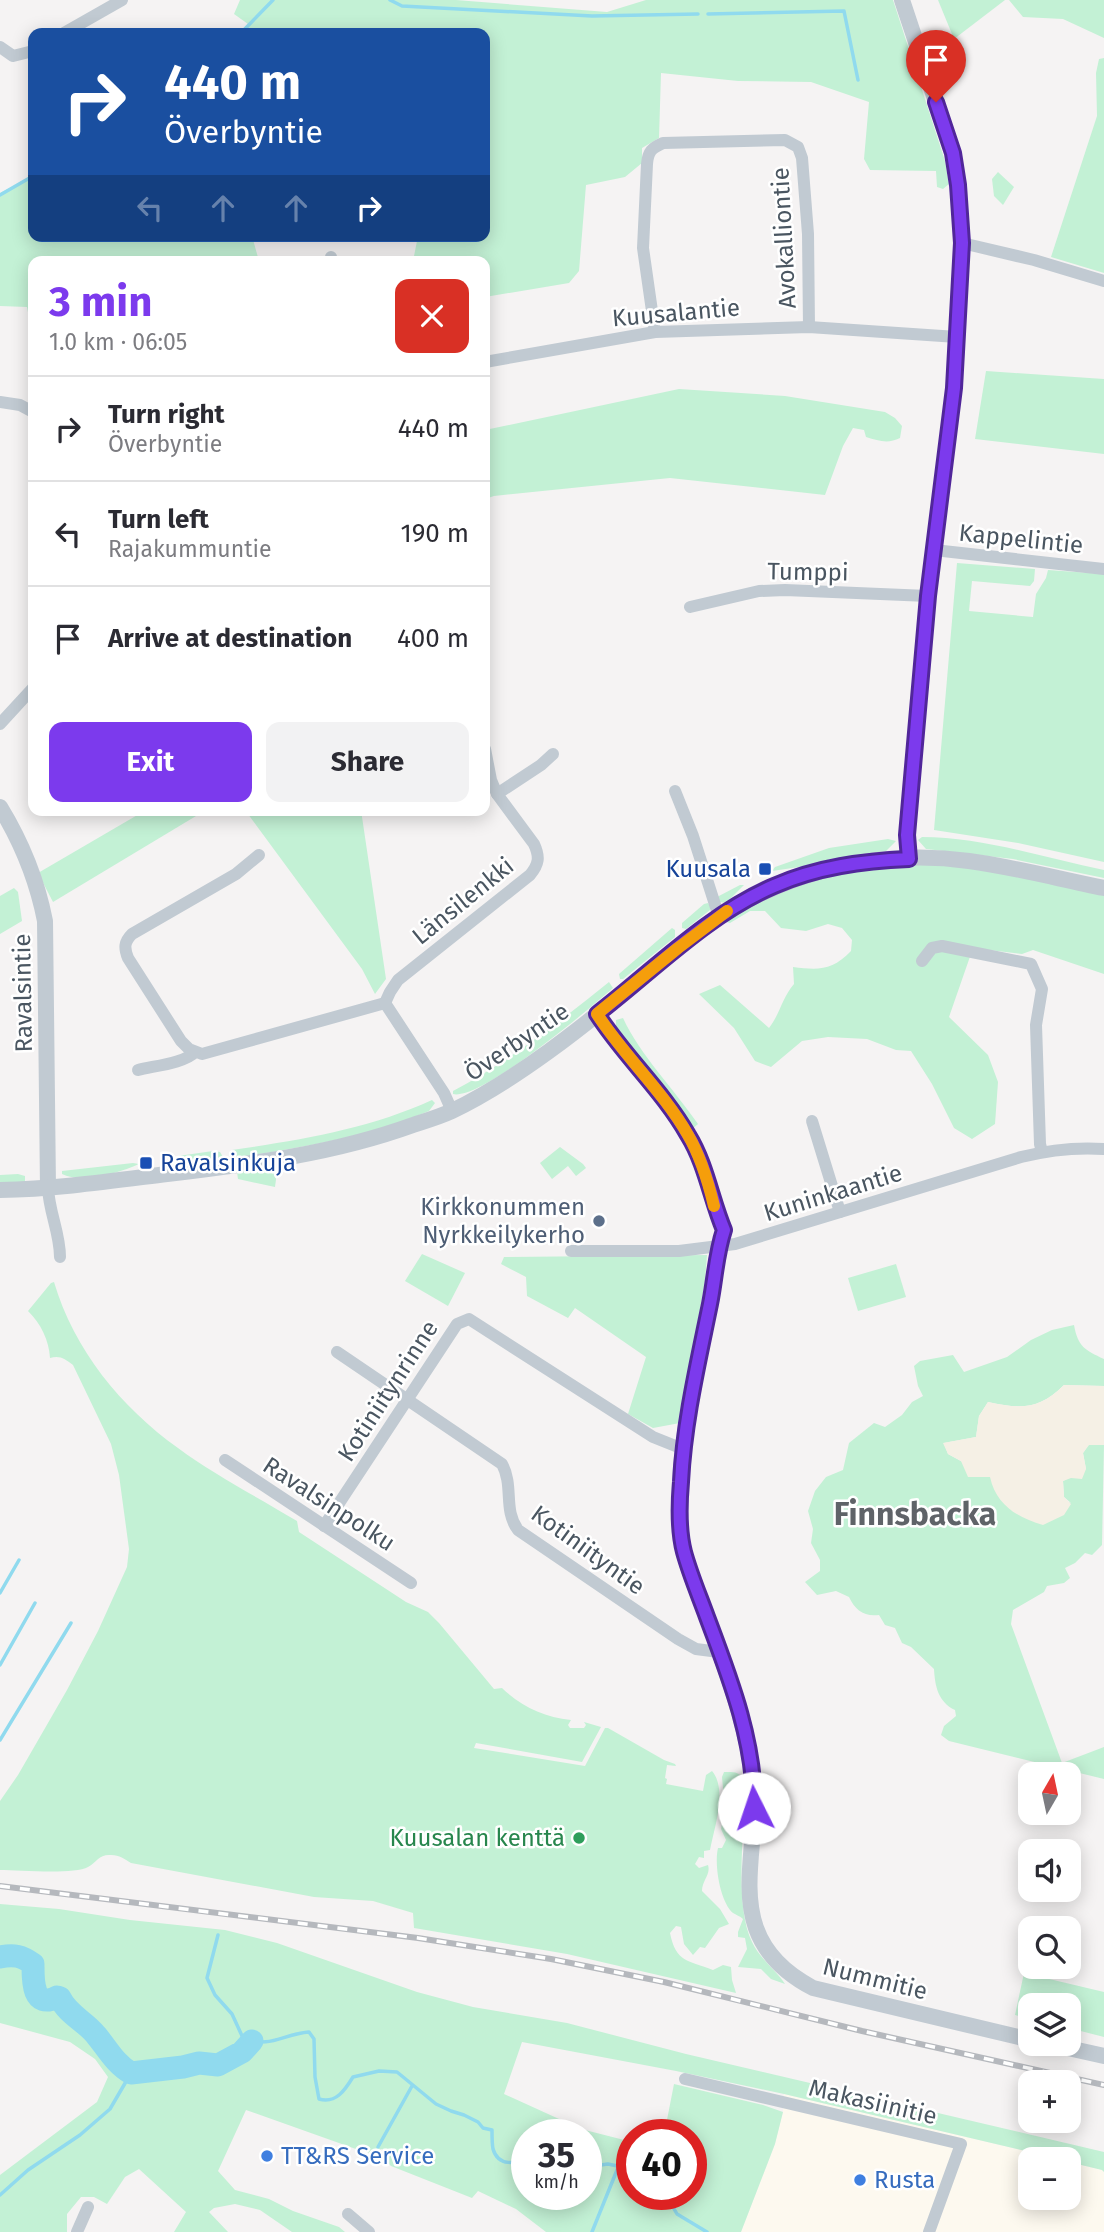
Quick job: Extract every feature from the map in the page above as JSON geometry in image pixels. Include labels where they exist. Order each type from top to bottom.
[{"type":"street","points":[[73,28],[122,0]]},
{"type":"street","points":[[902,0],[953,153],[962,243],[954,388],[928,596],[907,835],[909,859]]},
{"type":"street","points":[[0,47],[13,56],[28,52]]},
{"type":"street","name":"Avokalliontie","points":[[655,332],[643,248],[648,153],[663,143],[785,139],[798,147],[802,158],[808,234],[809,327]]},
{"type":"street","points":[[962,243],[1034,260],[1104,281]]},
{"type":"street","name":"Kuusalantie","points":[[490,361],[655,332],[809,327],[957,337]]},
{"type":"street","points":[[0,402],[20,405],[28,409]]},
{"type":"street","name":"Kappelintie","points":[[934,550],[1104,569]]},
{"type":"street","name":"Tumppi","points":[[690,607],[759,591],[928,596]]},
{"type":"street","points":[[0,724],[28,693]]},
{"type":"street","points":[[497,793],[541,765],[553,754]]},
{"type":"street","name":"Länsilenkki","points":[[385,1003],[398,980],[530,875],[537,866],[538,851],[497,793],[490,775]]},
{"type":"street","points":[[676,791],[719,917]]},
{"type":"street","name":"Ravalsintie","points":[[0,807],[23,846],[40,896],[45,921],[48,1188]]},
{"type":"street","points":[[259,855],[236,874],[132,934],[125,946],[128,958],[181,1041],[202,1054],[385,1003],[444,1093],[452,1111]]},
{"type":"street","name":"Överbyntie","points":[[0,1190],[48,1188],[307,1156],[382,1136],[452,1111],[546,1053],[719,917],[795,878],[854,863],[909,859],[966,860],[1104,888]]},
{"type":"street","points":[[922,961],[932,948],[942,946],[1031,964],[1042,989],[1036,1026],[1042,1152]]},
{"type":"street","name":"Nummitie","points":[[597,1014],[689,1136],[709,1185],[714,1205],[713,1232],[718,1247],[715,1279],[683,1449],[680,1528],[683,1549],[736,1701],[749,1749],[754,1794],[750,1880],[752,1911],[757,1930],[781,1966],[797,1980],[813,1988],[1018,2037]]},
{"type":"street","points":[[138,1070],[181,1060],[195,1052]]},
{"type":"street","points":[[813,1121],[840,1212]]},
{"type":"street","name":"Kuninkaantie","points":[[571,1251],[679,1251],[745,1242],[1042,1152],[1080,1148],[1104,1150]]},
{"type":"street","points":[[48,1188],[61,1257]]},
{"type":"street","name":"Kotiniitynrinne","points":[[324,1525],[457,1324],[469,1319],[653,1437],[683,1449]]},
{"type":"street","name":"Kotiniityntie","points":[[337,1352],[502,1464],[508,1479],[509,1513],[518,1530],[678,1639],[696,1649],[719,1652]]},
{"type":"street","name":"Ravalsinpolku","points":[[225,1460],[411,1583]]},
{"type":"street","points":[[1081,2051],[1104,2056]]},
{"type":"street","name":"Makasiinitie","points":[[685,2079],[961,2144],[929,2232]]},
{"type":"street","points":[[77,2232],[88,2207]]},
{"type":"street","points":[[348,2214],[369,2232]]},
{"type":"shaded area","points":[[784,2094],[1018,2149],[1018,2210],[1081,2210],[1081,2165],[1102,2170],[1104,2232],[741,2232],[775,2144],[783,2112]]},
{"type":"green space","points":[[240,0],[456,0],[607,12],[646,0],[893,0],[945,161],[949,184],[943,189],[937,187],[936,171],[870,170],[864,159],[869,102],[811,82],[738,81],[661,73],[659,138],[642,148],[642,163],[625,177],[586,185],[579,271],[569,283],[490,296],[490,256],[414,256],[417,242],[490,242],[490,28],[244,28],[248,24],[234,14]]},
{"type":"green space","points":[[938,0],[1005,0],[954,39]]},
{"type":"green space","points":[[1009,0],[1104,0],[1104,38],[1063,19],[1023,17]]},
{"type":"green space","points":[[1104,58],[1104,273],[1051,257],[1097,116],[1096,73],[1099,59]]},
{"type":"green space","points":[[998,172],[1014,187],[1003,205],[994,196],[992,179]]},
{"type":"green space","points":[[28,179],[28,242],[254,242],[258,256],[28,256],[28,312],[27,307],[0,306],[0,193]]},
{"type":"green space","points":[[986,371],[1104,379],[1104,454],[975,439]]},
{"type":"green space","points":[[679,389],[785,396],[885,412],[902,426],[900,438],[891,441],[866,437],[864,430],[853,428],[843,446],[825,495],[670,478],[490,497],[490,429]]},
{"type":"green space","points":[[957,563],[1035,569],[1034,581],[1030,586],[972,581],[969,611],[1033,617],[1036,594],[1048,570],[1104,574],[1104,862],[1018,843],[934,830]]},
{"type":"green space","points":[[136,816],[196,816],[53,902],[38,873]]},
{"type":"green space","points":[[249,816],[362,816],[386,979],[375,994],[362,969]]},
{"type":"green space","points":[[922,837],[968,840],[1014,849],[1104,870],[1104,878],[1013,859],[926,849],[918,840]]},
{"type":"green space","points":[[888,839],[896,841],[886,851],[772,871],[775,867],[829,848]]},
{"type":"green space","points":[[911,863],[979,867],[1104,894],[1104,974],[1033,950],[1022,954],[973,948],[949,1017],[988,1055],[998,1082],[995,1124],[972,1139],[954,1128],[932,1084],[911,1051],[896,1050],[867,1039],[828,1037],[802,1041],[771,1067],[755,1061],[734,1028],[699,994],[720,985],[769,1028],[794,984],[793,967],[817,969],[831,966],[851,951],[852,940],[842,928],[828,924],[806,931],[781,928],[765,911],[750,911],[730,923],[723,921],[775,892],[856,869]]},
{"type":"green space","points":[[744,885],[726,903],[719,902],[717,897]]},
{"type":"green space","points":[[14,888],[18,892],[22,921],[0,934],[0,896]]},
{"type":"green space","points":[[708,903],[710,910],[686,929],[682,928],[682,923]]},
{"type":"green space","points":[[672,928],[675,930],[675,937],[620,979],[619,974]]},
{"type":"green space","points":[[609,982],[613,988],[510,1069],[467,1092],[453,1094],[453,1091],[534,1040]]},
{"type":"green space","points":[[623,1018],[648,1059],[698,1124],[692,1129],[616,1027],[616,1020]]},
{"type":"green space","points":[[432,1100],[435,1103],[429,1111],[357,1135],[233,1158],[232,1150],[359,1126]]},
{"type":"green space","points":[[560,1147],[586,1168],[576,1176],[568,1166],[552,1179],[540,1163]]},
{"type":"green space","points":[[220,1152],[223,1157],[206,1161],[170,1160],[178,1156]]},
{"type":"green space","points":[[139,1164],[89,1178],[62,1174],[62,1171]]},
{"type":"green space","points":[[237,1172],[277,1172],[275,1187],[238,1179]]},
{"type":"green space","points":[[0,1175],[25,1176],[25,1182],[0,1184]]},
{"type":"green space","points":[[422,1254],[465,1273],[448,1306],[405,1281]]},
{"type":"green space","points":[[707,1255],[705,1281],[680,1423],[653,1428],[628,1414],[646,1357],[575,1308],[568,1318],[527,1296],[526,1277],[501,1264],[504,1257]]},
{"type":"green space","points":[[896,1264],[906,1297],[858,1311],[848,1278]]},
{"type":"green space","points":[[54,1282],[74,1331],[87,1354],[119,1395],[157,1432],[206,1467],[297,1521],[299,1532],[406,1602],[428,1612],[494,1689],[502,1688],[517,1701],[543,1714],[571,1720],[568,1725],[570,1728],[584,1728],[584,1722],[601,1727],[582,1762],[476,1743],[474,1748],[585,1766],[605,1728],[608,1728],[675,1764],[676,1766],[667,1765],[666,1784],[703,1791],[706,1775],[712,1771],[719,1788],[717,1820],[710,1850],[704,1851],[704,1858],[699,1857],[695,1864],[699,1868],[708,1865],[702,1891],[720,1909],[729,1924],[719,1928],[705,1948],[700,1947],[693,1955],[684,1944],[681,1927],[676,1926],[670,1933],[676,1950],[684,1959],[713,1970],[723,1965],[731,1967],[736,1993],[567,1954],[414,1928],[413,1913],[373,1901],[314,1897],[131,1863],[114,1855],[104,1856],[88,1867],[71,1871],[0,1870],[0,1801],[67,1690],[98,1631],[127,1567],[129,1549],[119,1475],[111,1444],[73,1365],[62,1358],[50,1358],[43,1333],[28,1311]]},
{"type":"green space","points":[[1074,1325],[1083,1347],[1104,1359],[1104,1386],[1064,1385],[1046,1399],[1029,1406],[988,1402],[979,1416],[976,1437],[944,1443],[948,1454],[990,1477],[1071,1503],[1064,1497],[1063,1481],[1086,1469],[1083,1453],[1089,1444],[1104,1445],[1102,1545],[1092,1555],[1085,1553],[1065,1568],[1070,1578],[1064,1583],[1047,1586],[1044,1592],[1013,1610],[1011,1624],[1062,1762],[1035,1762],[949,1741],[941,1735],[944,1726],[956,1716],[955,1710],[945,1703],[939,1693],[934,1669],[911,1647],[902,1643],[895,1628],[885,1625],[879,1615],[861,1612],[849,1597],[836,1591],[817,1595],[805,1582],[820,1571],[820,1560],[811,1543],[813,1529],[808,1511],[815,1491],[826,1477],[843,1470],[849,1443],[874,1423],[885,1427],[902,1415],[912,1402],[923,1396],[914,1366],[920,1361],[953,1355],[964,1372],[1007,1357],[1031,1340],[1052,1330]]},
{"type":"green space","points":[[1104,1747],[1104,1779],[1082,1774],[1082,1762],[1065,1762]]},
{"type":"green space","points":[[724,1772],[738,1774],[744,1780],[742,1885],[746,1926],[755,1948],[785,1984],[771,1979],[761,1969],[738,1967],[747,1949],[745,1938],[738,1937],[743,1919],[728,1908],[719,1882],[717,1863],[718,1848],[722,1848],[726,1840],[721,1829],[725,1810],[722,1777]]},
{"type":"green space","points":[[0,1904],[225,1930],[277,1943],[417,1992],[473,2007],[567,2023],[686,2054],[1104,2152],[1104,2172],[1081,2165],[1081,2147],[1018,2147],[1018,2149],[784,2094],[522,2042],[504,2094],[559,2119],[511,2119],[511,2207],[478,2191],[472,2198],[391,2166],[382,2149],[367,2153],[246,2110],[218,2171],[235,2190],[269,2199],[293,2211],[339,2227],[345,2232],[292,2232],[260,2210],[235,2204],[214,2208],[209,2212],[228,2232],[174,2232],[186,2212],[139,2169],[125,2177],[107,2204],[94,2197],[81,2197],[67,2214],[67,2232],[0,2232],[0,2175],[97,2102],[108,2077],[95,2059],[70,2042],[0,2023]]},
{"type":"green space","points":[[1023,1979],[1049,1979],[1104,1992],[1104,2037],[1081,2031],[1081,1993],[1020,1993]]},
{"type":"green space","points":[[674,2084],[783,2112],[775,2144],[741,2232],[546,2232],[517,2210],[602,2210],[602,2134],[616,2138],[616,2210],[707,2210],[707,2119],[667,2119]]},
{"type":"sand","points":[[1064,1385],[1104,1386],[1104,1445],[1089,1445],[1083,1453],[1086,1469],[1082,1479],[1071,1478],[1063,1481],[1064,1497],[1071,1504],[1064,1515],[1043,1525],[1009,1509],[997,1495],[990,1477],[968,1477],[961,1461],[948,1454],[943,1443],[976,1437],[979,1416],[988,1402],[1029,1406],[1046,1399]]},
{"type":"waterway","points":[[246,28],[273,0]]},
{"type":"waterway","points":[[390,0],[402,6],[592,16],[698,14]]},
{"type":"waterway","points":[[708,14],[844,11],[858,80]]},
{"type":"waterway","points":[[0,195],[28,179]]},
{"type":"waterway","points":[[0,1593],[19,1560]]},
{"type":"waterway","points":[[0,1665],[35,1603]]},
{"type":"waterway","points":[[0,1740],[71,1623]]},
{"type":"waterway","points":[[218,1935],[207,1978],[215,1995],[232,2014],[243,2038],[261,2042],[309,2032],[314,2039],[315,2077],[319,2099],[335,2098],[353,2077],[379,2071],[397,2072],[436,2104],[492,2130],[495,2155],[503,2161],[511,2162]]},
{"type":"waterway","points":[[0,1957],[18,1956],[33,1964],[38,1996],[49,2000],[60,1998],[67,2009],[92,2030],[116,2060],[131,2073],[199,2063],[218,2065],[242,2052],[252,2041]]},
{"type":"waterway","points":[[0,2195],[28,2170],[80,2135],[110,2109],[131,2073]]},
{"type":"waterway","points":[[378,2147],[412,2086]]},
{"type":"waterway","points":[[602,2165],[616,2166]]},
{"type":"waterway","points":[[592,2232],[616,2172]]},
{"type":"waterway","points":[[675,2210],[707,2232]]},
{"type":"railway","points":[[0,1886],[418,1938],[551,1959],[664,1982],[862,2031],[1104,2085]]},
{"type":"slow traffic","points":[[714,1206],[709,1185],[689,1136],[652,1083],[597,1014],[727,911]]},
{"type":"place","name":"Kuusala","points":[[765,869]]},
{"type":"place","name":"Ravalsinkuja","points":[[146,1163]]},
{"type":"place","name":"Kirkkonummen Nyrkkeilykerho","points":[[599,1221]]},
{"type":"place","name":"Kuusalan kenttä","points":[[579,1838]]},
{"type":"place","name":"TT&RS Service","points":[[267,2156]]},
{"type":"place","name":"Rusta","points":[[860,2180]]},
{"type":"district","name":"Finnsbacka","points":[[915,1514]]},
{"type":"route","points":[[754,1808],[749,1749],[736,1701],[683,1549],[680,1528],[683,1449],[715,1279],[718,1247],[724,1230],[689,1136],[652,1083],[597,1014],[719,917],[773,887],[825,869],[854,863],[909,859],[907,835],[928,596],[954,388],[962,243],[953,153],[936,102]]}]
